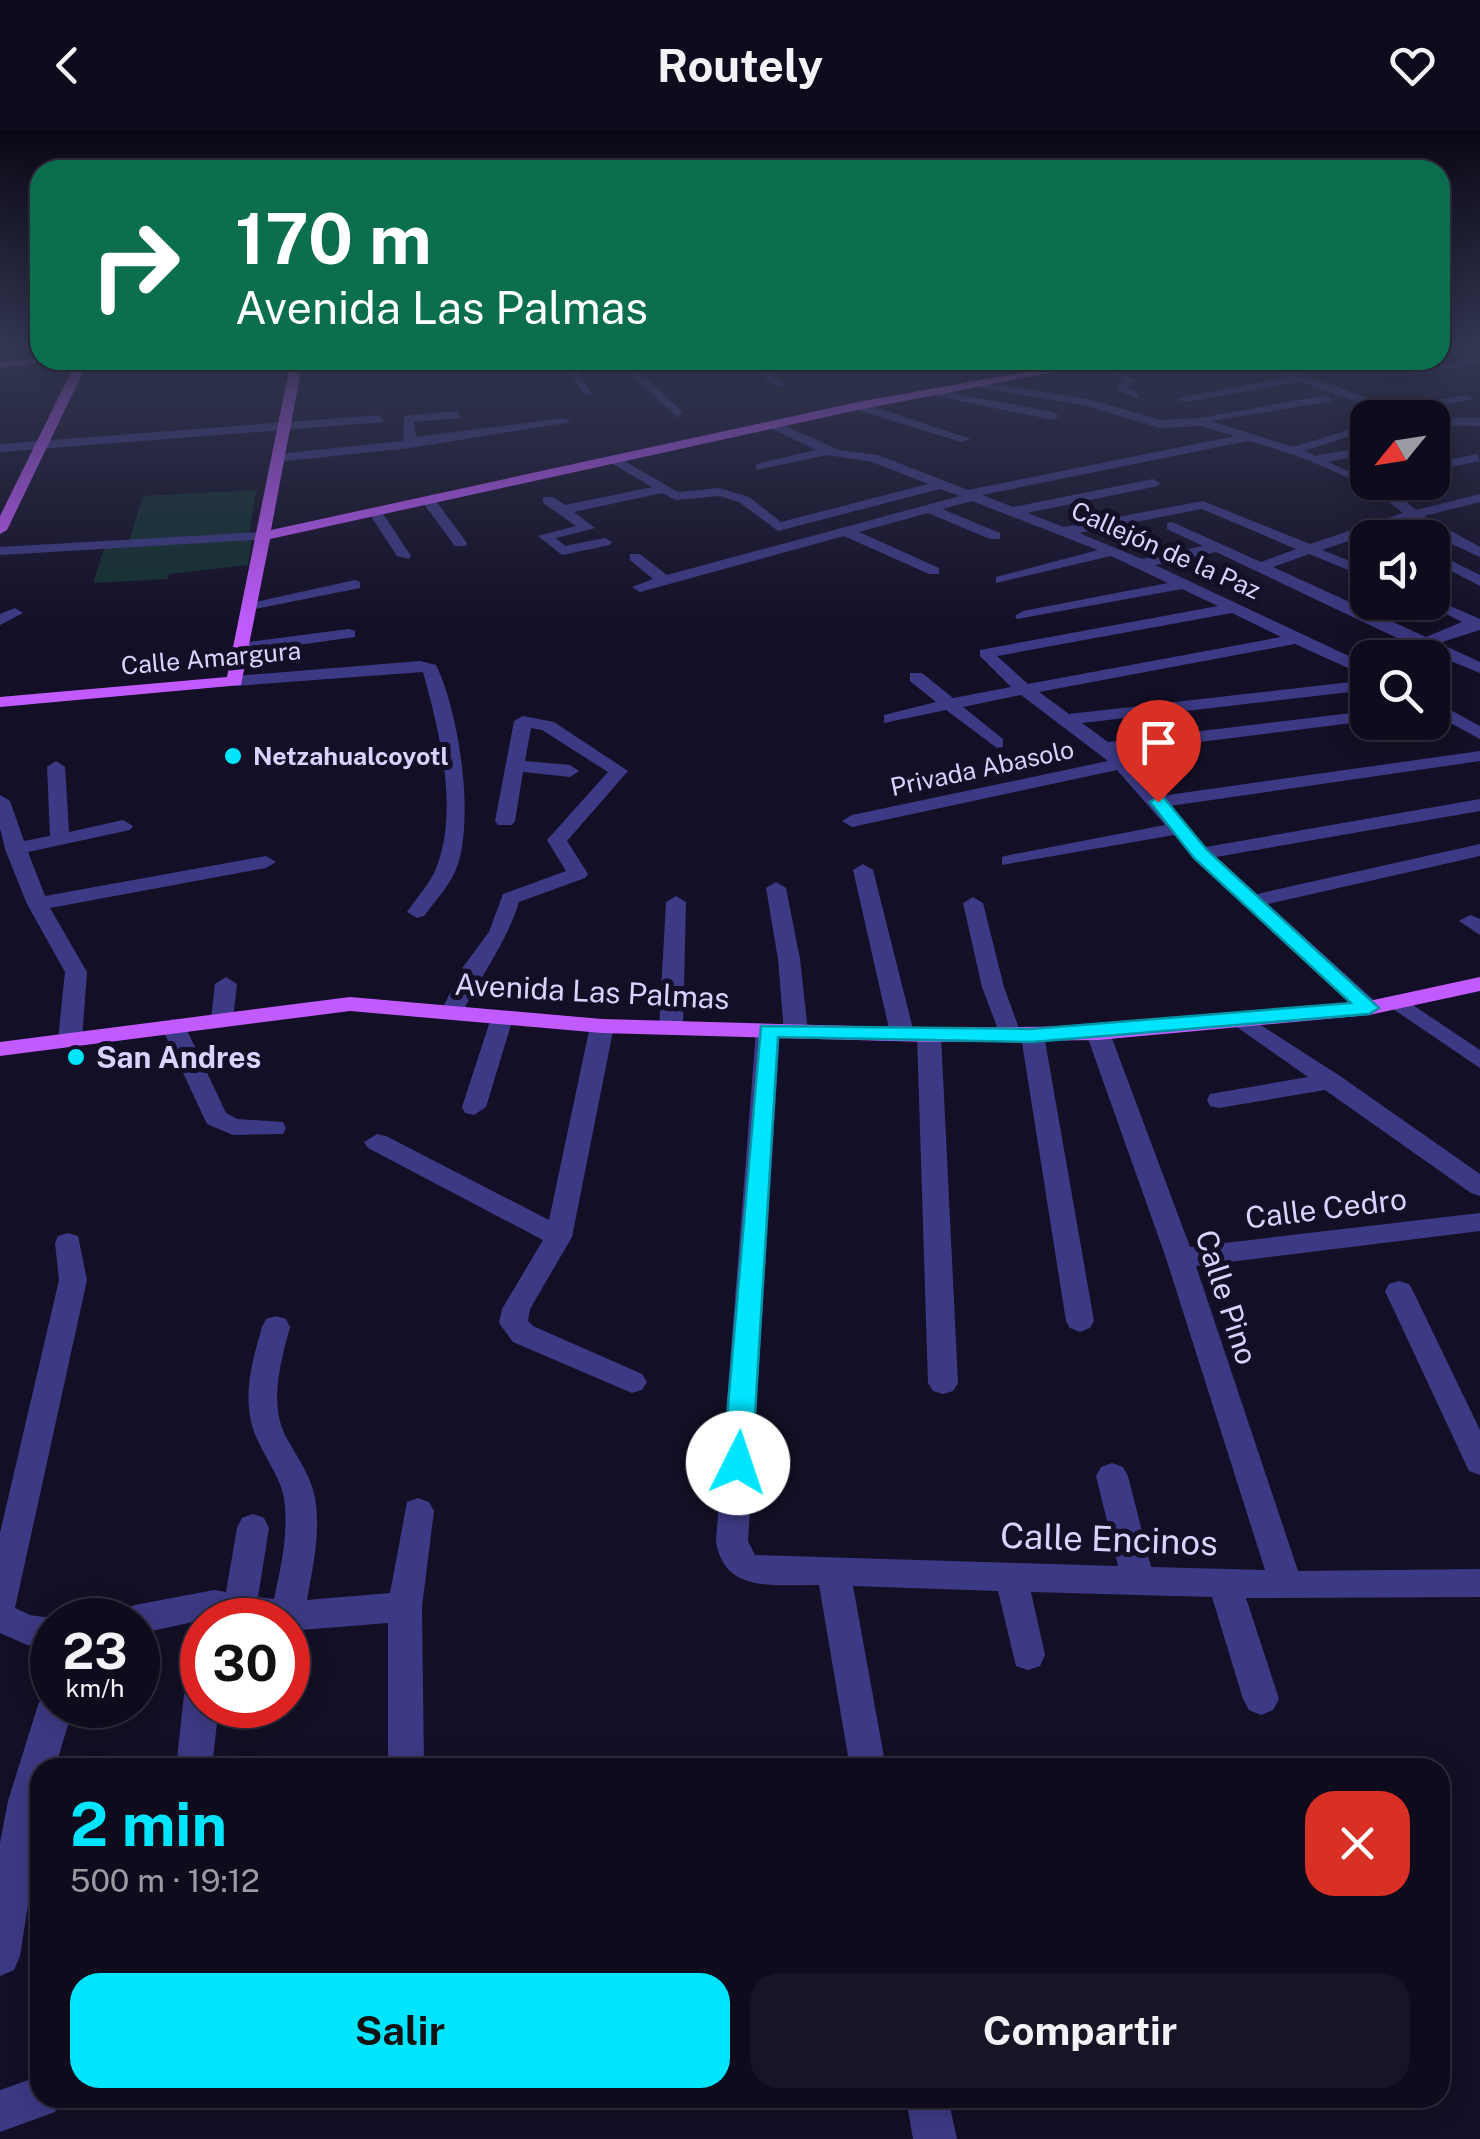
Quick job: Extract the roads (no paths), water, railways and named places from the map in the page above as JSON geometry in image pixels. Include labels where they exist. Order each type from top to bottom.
[{"type":"main road","points":[[0,530],[45,441]]},
{"type":"main road","points":[[235,681],[280,441]]},
{"type":"main road","points":[[262,536],[696,441]]},
{"type":"main road","name":"Calle Amargura","points":[[0,702],[235,681]]},
{"type":"main road","name":"Avenida Las Palmas","points":[[0,1049],[350,1004],[602,1026],[916,1034],[1098,1032],[1369,1008],[1480,984]]},
{"type":"street","points":[[0,448],[99,441]]},
{"type":"street","points":[[278,451],[335,441]]},
{"type":"street","points":[[278,451],[367,441]]},
{"type":"street","name":"Callejón de la Paz","points":[[808,441],[856,460],[873,458],[1066,531],[1350,663]]},
{"type":"street","points":[[640,587],[972,495],[1228,441]]},
{"type":"street","points":[[1264,441],[1350,475]]},
{"type":"street","points":[[1293,451],[1324,441]]},
{"type":"street","points":[[762,466],[830,451]]},
{"type":"street","points":[[1316,460],[1350,453]]},
{"type":"street","points":[[1450,463],[1477,458]]},
{"type":"street","points":[[614,459],[676,496],[709,489],[759,506],[778,526],[944,484]]},
{"type":"street","points":[[1015,512],[1153,483]]},
{"type":"street","points":[[563,510],[664,488]]},
{"type":"street","points":[[1260,566],[1316,550],[1396,519],[1480,498]]},
{"type":"street","points":[[428,500],[460,544]]},
{"type":"street","points":[[548,500],[588,528],[545,536],[562,551],[605,542]]},
{"type":"street","points":[[1392,500],[1396,519]]},
{"type":"street","points":[[1066,531],[1203,506],[1350,566]]},
{"type":"street","points":[[928,509],[995,536]]},
{"type":"street","points":[[375,512],[404,556]]},
{"type":"street","points":[[1396,519],[1475,548]]},
{"type":"street","points":[[1172,526],[1414,640]]},
{"type":"street","points":[[845,532],[934,571]]},
{"type":"street","points":[[0,551],[262,536]]},
{"type":"street","points":[[1141,564],[1218,547]]},
{"type":"street","points":[[1001,580],[1113,552]]},
{"type":"street","points":[[635,557],[665,580]]},
{"type":"street","points":[[1450,564],[1480,580]]},
{"type":"street","points":[[1023,616],[1186,584]]},
{"type":"street","points":[[250,605],[355,585]]},
{"type":"street","points":[[1236,608],[986,652],[1122,764],[1200,854],[1369,1008]]},
{"type":"street","points":[[1450,611],[1477,624]]},
{"type":"street","points":[[1433,640],[1477,624]]},
{"type":"street","points":[[242,648],[349,634]]},
{"type":"street","points":[[890,719],[949,704],[1300,638]]},
{"type":"street","points":[[1450,656],[1480,668]]},
{"type":"street","name":"Calle Amargura","points":[[235,681],[427,667],[432,671],[449,764],[454,840],[446,869],[417,912]]},
{"type":"street","points":[[916,677],[998,742]]},
{"type":"street","points":[[1068,720],[1350,686]]},
{"type":"street","points":[[1450,716],[1480,734]]},
{"type":"street","points":[[1104,748],[1350,718]]},
{"type":"street","points":[[451,1013],[474,967],[499,933],[510,898],[578,874],[557,840],[619,771],[535,720],[520,723],[505,821]]},
{"type":"street","points":[[1158,802],[1480,756]]},
{"type":"street","name":"Privada Abasolo","points":[[852,821],[1122,764]]},
{"type":"street","points":[[514,766],[570,770]]},
{"type":"street","points":[[56,768],[60,840]]},
{"type":"street","points":[[0,800],[36,904],[76,972],[70,1040]]},
{"type":"street","points":[[1200,854],[1480,805]]},
{"type":"street","points":[[15,849],[123,826]]},
{"type":"street","points":[[1009,861],[1176,828]]},
{"type":"street","points":[[1252,901],[1480,850]]},
{"type":"street","points":[[36,904],[266,862]]},
{"type":"street","points":[[863,870],[916,1034],[943,1382]]},
{"type":"street","points":[[776,888],[789,960],[782,1031]]},
{"type":"street","points":[[671,1028],[676,902]]},
{"type":"street","points":[[974,903],[993,987],[1021,1035],[1080,1321]]},
{"type":"street","points":[[222,1019],[226,984]]},
{"type":"street","points":[[1398,1002],[1480,1061]]},
{"type":"street","points":[[474,1107],[502,1018]]},
{"type":"street","points":[[1242,1020],[1480,1187]]},
{"type":"street","points":[[172,1026],[216,1118],[233,1127],[274,1128]]},
{"type":"street","points":[[602,1026],[558,1237],[516,1309],[513,1323],[523,1334],[632,1382]]},
{"type":"street","name":"Calle Encinos","points":[[782,1031],[732,1541],[739,1562],[758,1572],[1286,1585],[1480,1583]]},
{"type":"street","name":"Calle Pino","points":[[1098,1032],[1180,1258],[1286,1585]]},
{"type":"street","points":[[1219,1100],[1332,1081]]},
{"type":"street","points":[[378,1142],[558,1237]]},
{"type":"street","name":"Calle Cedro","points":[[1180,1258],[1480,1222]]},
{"type":"street","points":[[0,1606],[72,1280],[68,1243]]},
{"type":"street","points":[[1398,1291],[1480,1462]]},
{"type":"street","points":[[276,1326],[261,1383],[270,1434],[290,1471],[300,1501],[302,1526],[291,1598]]},
{"type":"street","points":[[1112,1476],[1138,1579]]},
{"type":"street","points":[[406,1758],[405,1607],[418,1510]]},
{"type":"street","points":[[227,1598],[254,1528]]},
{"type":"street","points":[[834,1574],[866,1758]]},
{"type":"street","points":[[1011,1576],[1028,1655]]},
{"type":"street","points":[[1224,1583],[1261,1699]]},
{"type":"street","points":[[310,1614],[405,1607]]},
{"type":"street","points":[[0,1617],[30,1630]]},
{"type":"street","points":[[39,1758],[49,1728]]},
{"type":"street","points":[[195,1758],[198,1728]]},
{"type":"street","points":[[0,1956],[30,1788]]},
{"type":"street","points":[[0,2111],[30,2100]]},
{"type":"street","points":[[929,2108],[935,2139]]},
{"type":"place","name":"Netzahualcoyotl","points":[[233,756]]},
{"type":"place","name":"San Andres","points":[[76,1057]]}]
